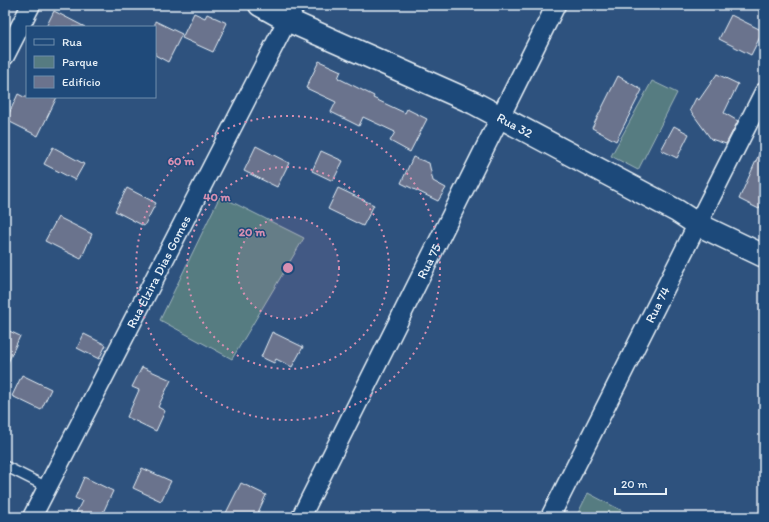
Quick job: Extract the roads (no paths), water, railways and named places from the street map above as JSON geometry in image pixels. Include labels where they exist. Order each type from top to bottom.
[{"type":"main road","name":"Rua 32","points":[[260,5],[291,13],[474,103],[677,211],[697,224],[764,256]]},
{"type":"street","points":[[5,56],[31,5]]},
{"type":"street","name":"Rua 75","points":[[301,517],[556,5]]},
{"type":"street","name":"Rua Elzira Dias Gomes","points":[[32,517],[291,13]]},
{"type":"street","name":"Rua 74","points":[[550,517],[764,92]]},
{"type":"lane","points":[[5,466],[46,488]]}]
